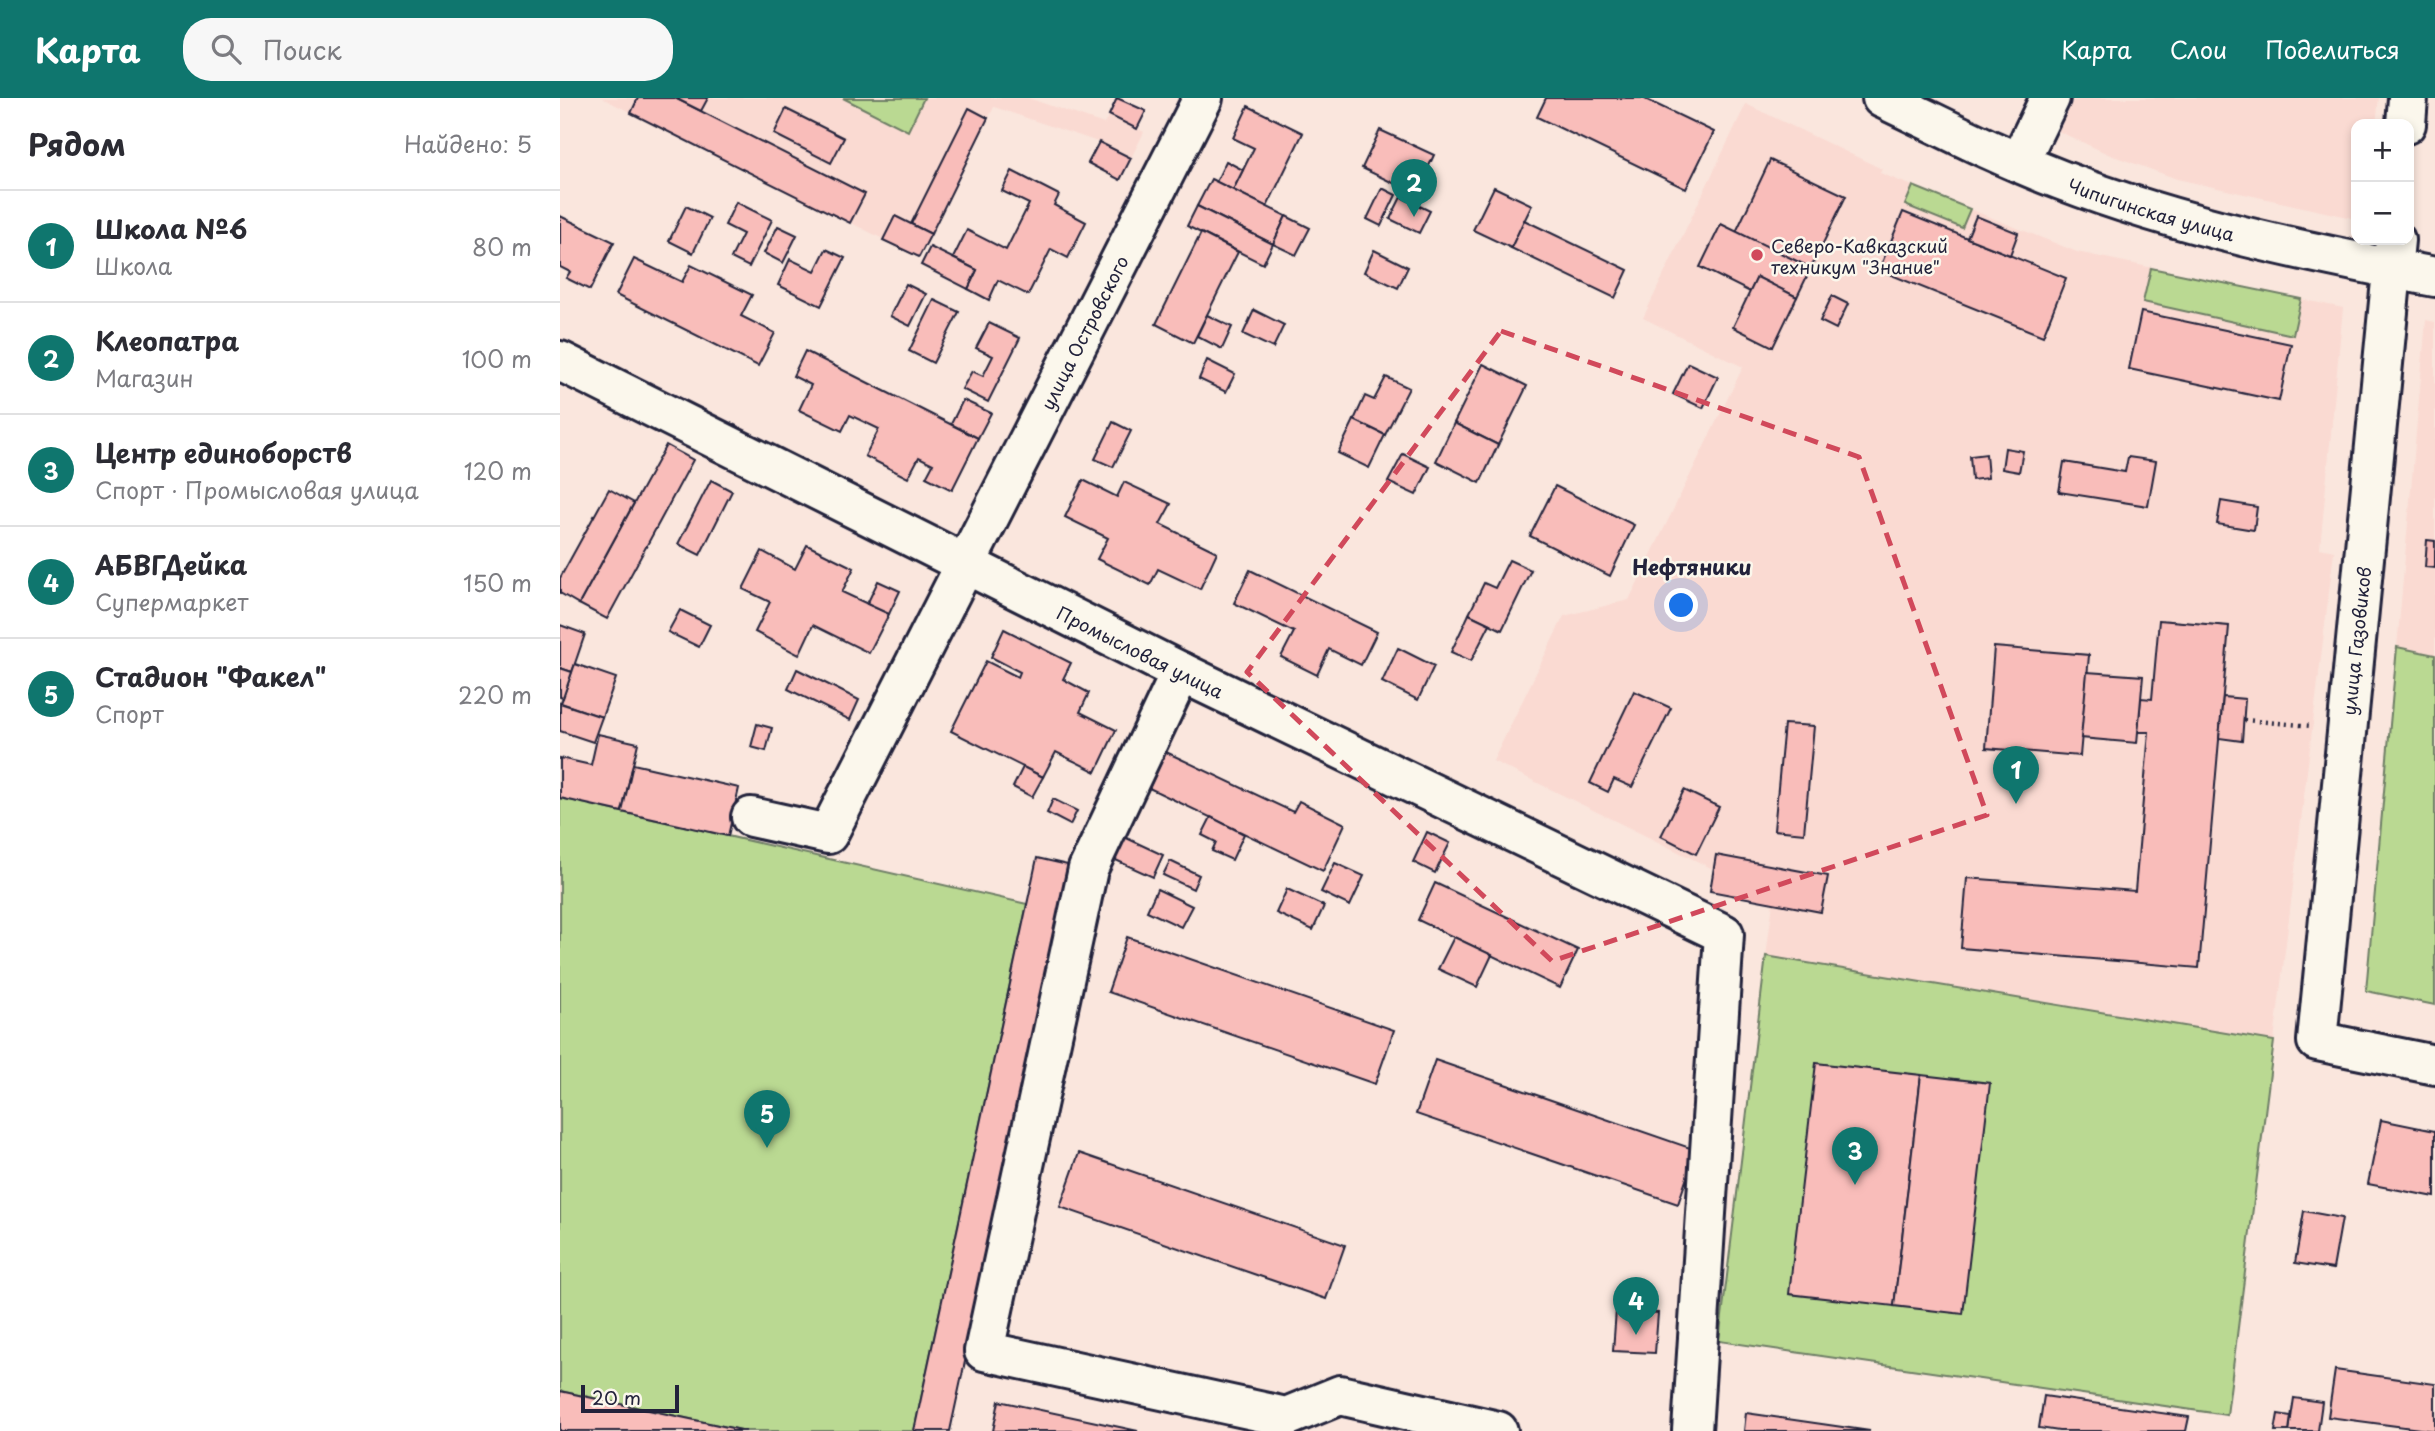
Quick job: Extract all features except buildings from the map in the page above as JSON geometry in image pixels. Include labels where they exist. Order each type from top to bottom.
[{"type":"street","name":"улица Островского","points":[[751,817],[828,834],[967,567],[1203,98]]},
{"type":"street","name":"Чипигинская улица","points":[[1882,98],[2060,180],[2154,211],[2394,254],[2435,277]]},
{"type":"street","points":[[2019,162],[2050,98]]},
{"type":"street","points":[[2406,119],[2408,98]]},
{"type":"street","name":"улица Газовиков","points":[[2394,254],[2317,1041],[2435,1065]]},
{"type":"street","name":"Промысловая улица","points":[[560,360],[967,567],[1724,934],[1692,1431]]},
{"type":"street","points":[[1181,672],[1088,869],[984,1351],[1286,1417],[1339,1395],[1498,1431]]},
{"type":"path","points":[[2244,720],[2347,729]]},
{"type":"highlighted area","points":[[1501,331],[1859,457],[1987,815],[1552,961],[1247,672]]},
{"type":"shaded area","points":[[602,98],[1028,98],[1104,124],[1109,115],[1144,132],[1131,158],[1098,142],[994,107],[919,257]]},
{"type":"shaded area","points":[[2074,98],[2379,98],[2377,119],[2351,119],[2351,218],[2177,179],[2108,154],[2058,131]]},
{"type":"shaded area","points":[[1746,104],[1882,169],[1880,173],[2077,252],[2343,308],[2320,548],[2334,551],[2274,1041],[1766,956],[1773,903],[1710,891],[1713,869],[1493,761],[1564,616],[1629,600],[1743,367],[1643,318]]},
{"type":"shaded area","points":[[2426,320],[2435,322],[2435,655],[2397,647]]},
{"type":"green space","points":[[843,98],[924,98],[908,131]]},
{"type":"green space","points":[[1913,186],[1970,209],[1962,228],[1905,205]]},
{"type":"green space","points":[[2151,268],[2301,299],[2293,335],[2143,302]]},
{"type":"green space","points":[[2397,647],[2435,655],[2435,1005],[2366,991]]},
{"type":"green space","points":[[560,798],[1027,904],[914,1431],[746,1431],[560,1391]]},
{"type":"green space","points":[[1766,956],[2274,1041],[2227,1415],[1719,1341]]},
{"type":"place","name":"Клеопатра","points":[[1414,217]]},
{"type":"place","name":"Северо-Кавказский техникум \"Знание\"","points":[[1757,255]]},
{"type":"place","name":"Школа №6","points":[[2016,804]]},
{"type":"place","name":"Стадион \"Факел\"","points":[[767,1148]]},
{"type":"place","name":"Центр единоборств","points":[[1855,1185]]},
{"type":"place","name":"АБВГДейка","points":[[1636,1335]]},
{"type":"district","name":"Нефтяники","points":[[1692,566]]}]
